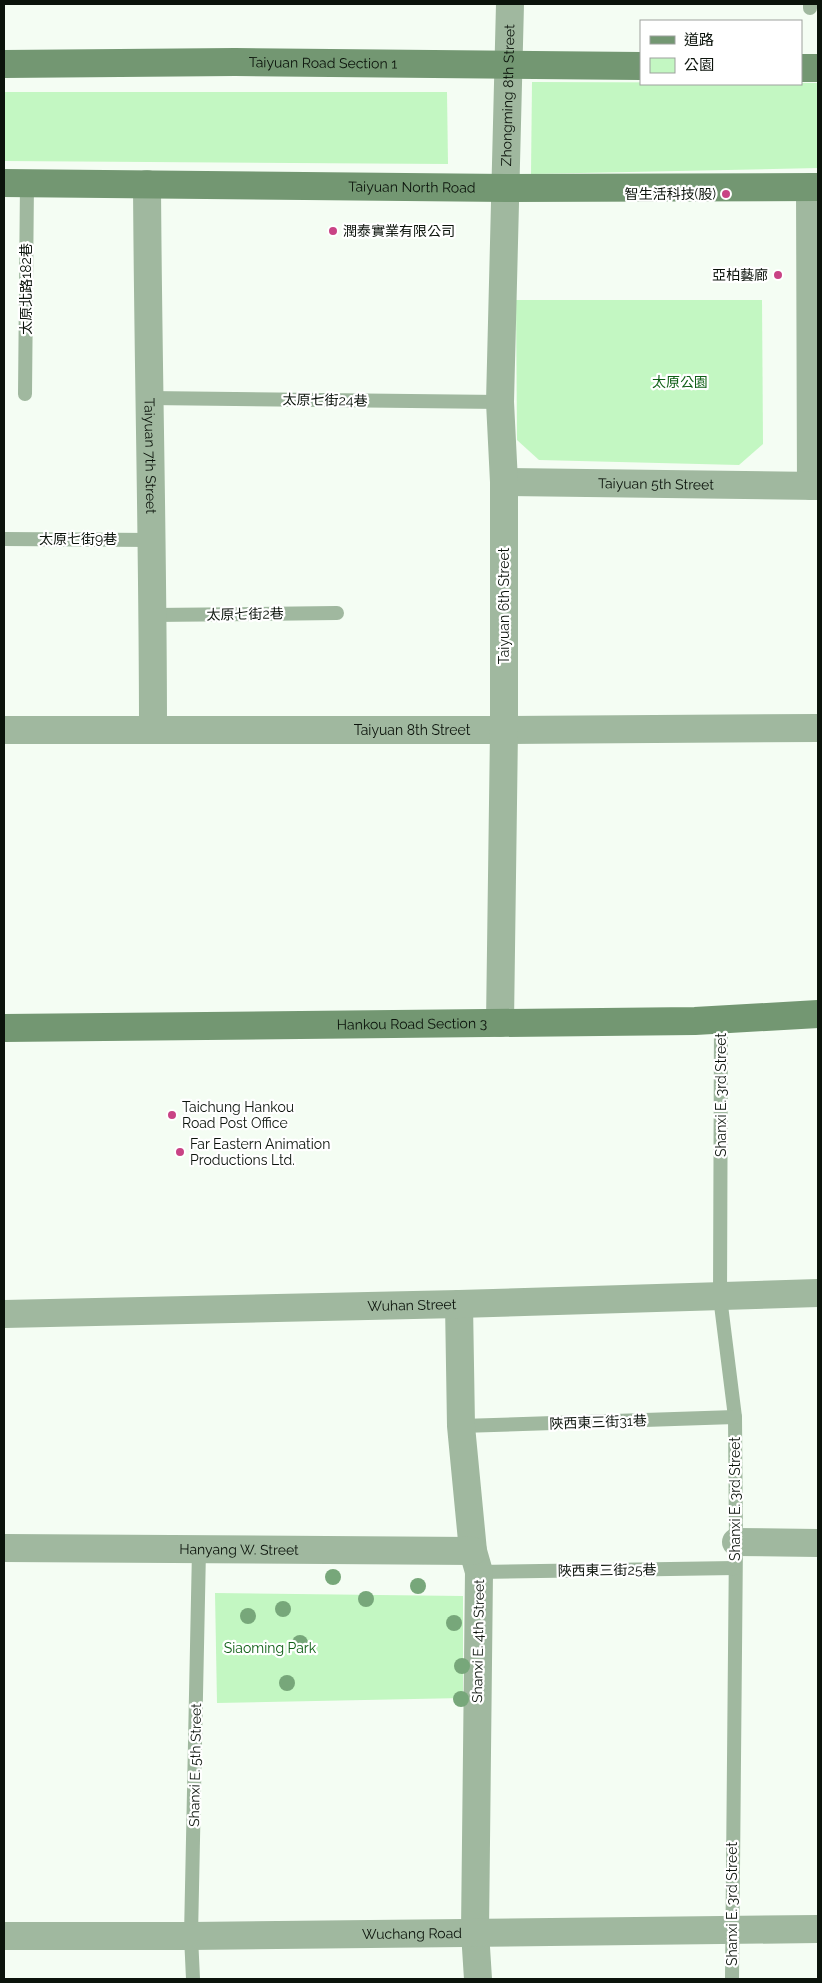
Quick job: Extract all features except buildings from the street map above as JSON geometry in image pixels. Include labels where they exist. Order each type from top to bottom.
[{"type":"street","name":"Zhongming 8th Street","points":[[506,188],[510,4]]},
{"type":"street","name":"Taiyuan Road Section 1","points":[[4,64],[225,62],[640,66]]},
{"type":"street","points":[[802,68],[818,68]]},
{"type":"street","name":"Taiyuan North Road","points":[[15,183],[506,188],[814,187]]},
{"type":"street","name":"Taiyuan 7th Street","points":[[147,184],[153,729]]},
{"type":"street","name":"Taiyuan 5th Street","points":[[504,482],[814,486],[814,187]]},
{"type":"street","name":"Taiyuan 6th Street","points":[[500,1023],[504,730],[504,482],[500,402],[506,188]]},
{"type":"street","name":"Taiyuan 8th Street","points":[[4,730],[818,728]]},
{"type":"street","name":"Hankou Road Section 3","points":[[4,1028],[721,1020],[818,1014]]},
{"type":"street","name":"Wuhan Street","points":[[4,1314],[459,1304],[818,1293]]},
{"type":"street","name":"Shanxi E. 4th Street","points":[[459,1304],[461,1426],[476,1561],[475,1932],[478,1979]]},
{"type":"street","points":[[736,1542],[818,1543]]},
{"type":"street","name":"Hanyang W. Street","points":[[4,1548],[200,1550],[476,1561]]},
{"type":"street","name":"Wuchang Road","points":[[4,1936],[191,1936],[818,1929]]},
{"type":"lane","name":"太原北路182巷","points":[[15,183],[25,394]]},
{"type":"lane","name":"太原七街24巷","points":[[149,398],[500,402]]},
{"type":"lane","name":"太原七街9巷","points":[[4,539],[152,540]]},
{"type":"lane","name":"太原七街2巷","points":[[153,615],[337,613]]},
{"type":"lane","name":"Shanxi E. 3rd Street","points":[[721,1020],[720,1296],[735,1417],[736,1568],[732,1979]]},
{"type":"lane","name":"陜西東三街31巷","points":[[461,1426],[735,1417]]},
{"type":"lane","name":"Shanxi E. 5th Street","points":[[193,1979],[191,1936],[200,1550]]},
{"type":"lane","name":"陜西東三街25巷","points":[[476,1561],[736,1568]]},
{"type":"green space","points":[[532,82],[640,82],[640,85],[802,85],[802,83],[818,83],[818,168],[531,174]]},
{"type":"green space","points":[[4,92],[447,92],[448,164],[4,161]]},
{"type":"green space","name":"太原公園","points":[[516,300],[762,300],[763,444],[739,465],[539,460],[517,440]]},
{"type":"green space","name":"Siaoming Park","points":[[215,1593],[463,1596],[463,1698],[217,1703]]},
{"type":"place","name":"智生活科技(股)","points":[[726,194]]},
{"type":"place","name":"潤泰實業有限公司","points":[[333,231]]},
{"type":"place","name":"亞柏藝廊","points":[[778,275]]},
{"type":"place","name":"Taichung Hankou Road Post Office","points":[[172,1115]]},
{"type":"place","name":"Far Eastern Animation Productions Ltd.","points":[[180,1152]]}]
